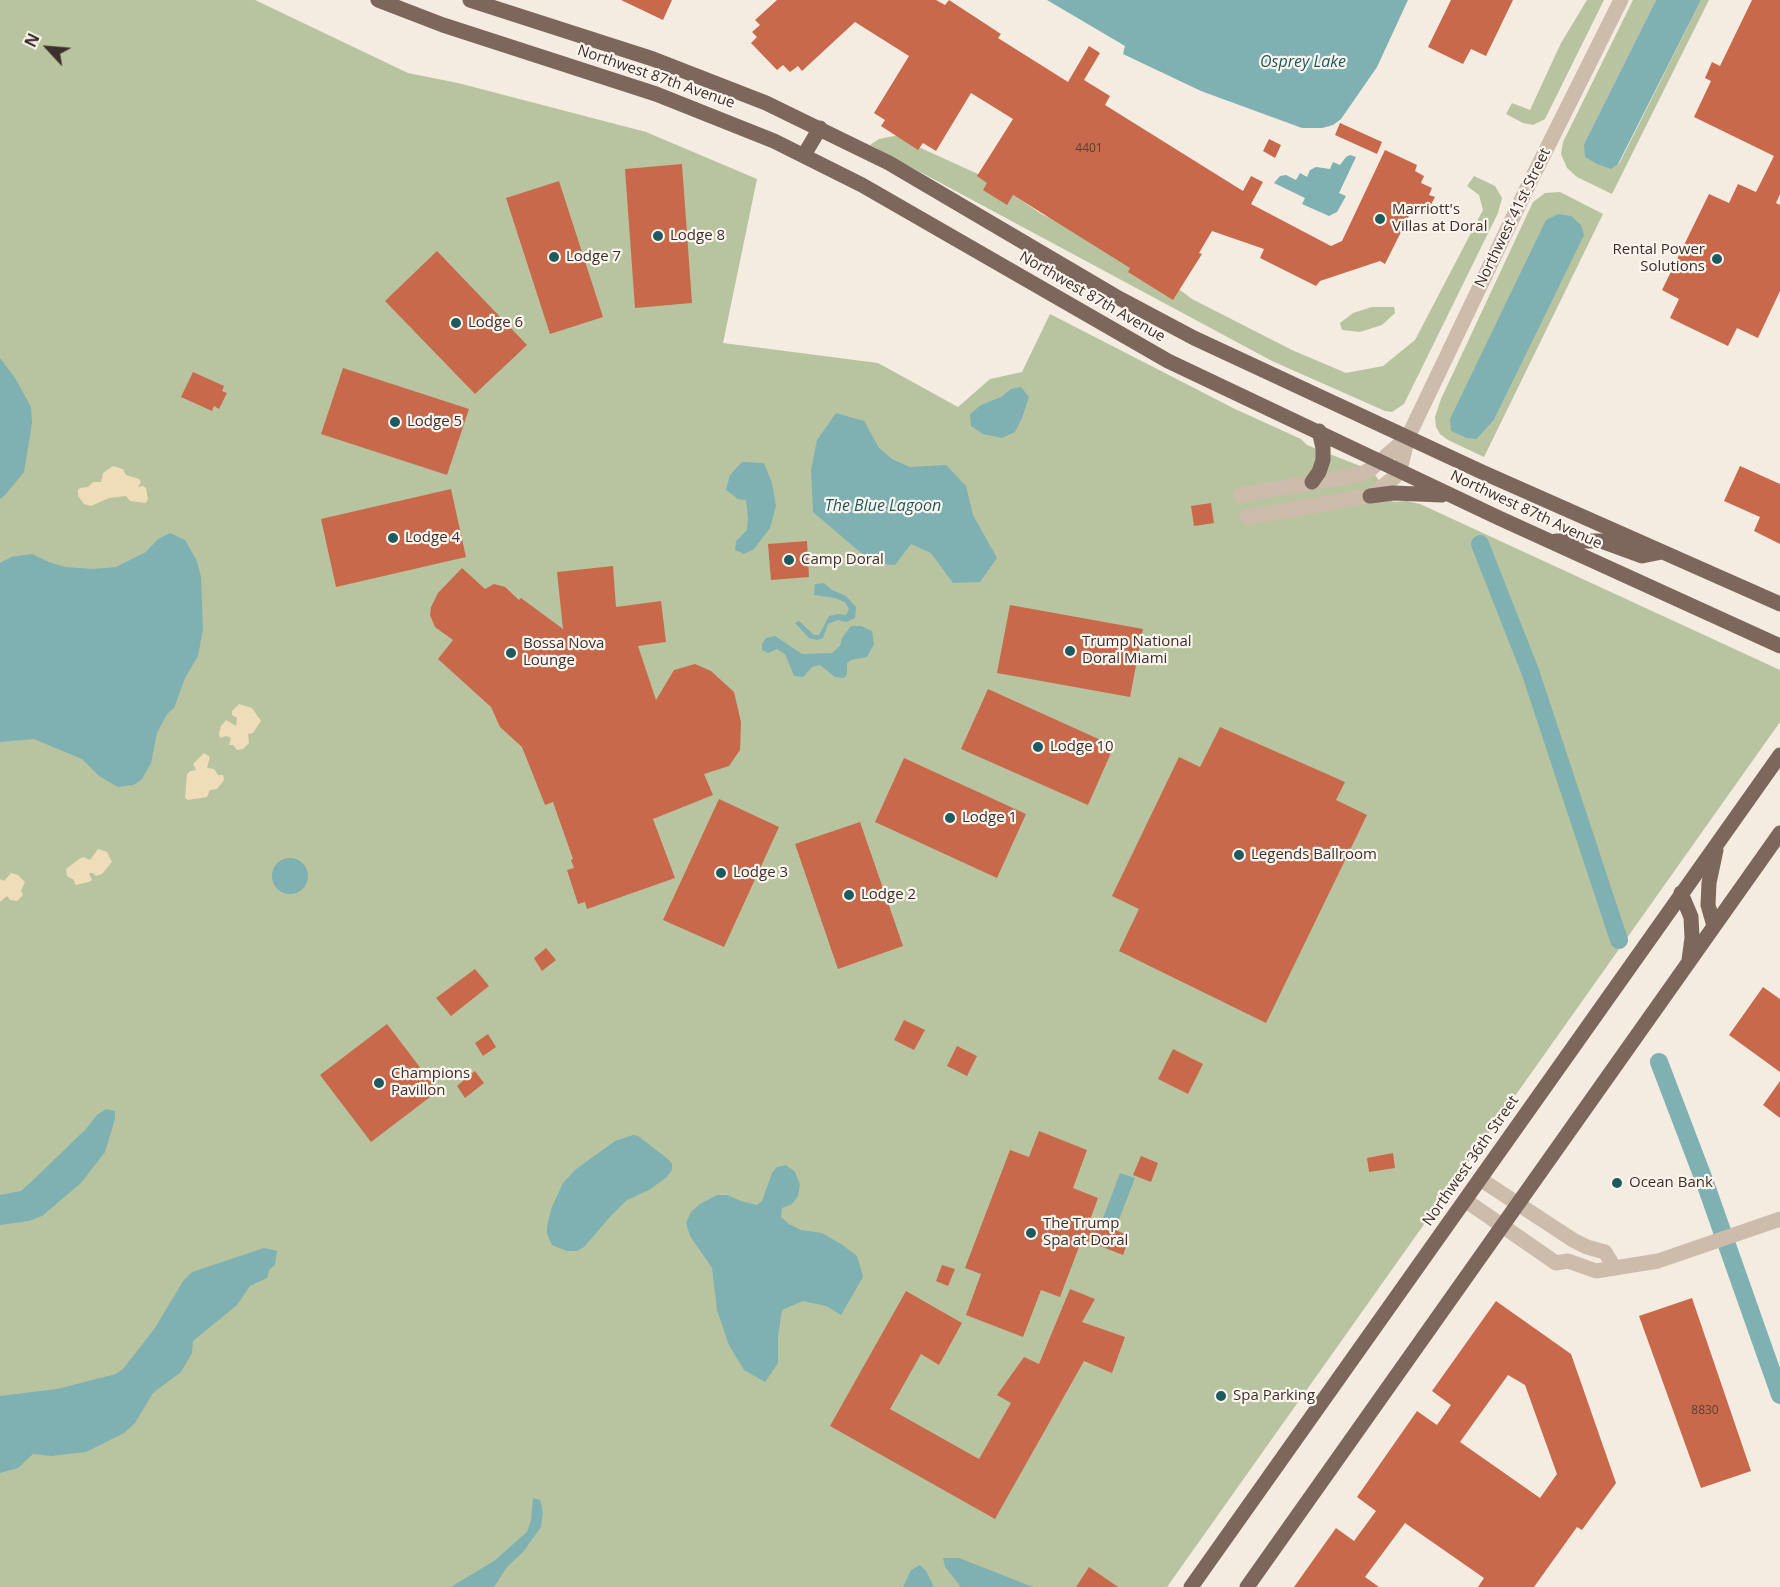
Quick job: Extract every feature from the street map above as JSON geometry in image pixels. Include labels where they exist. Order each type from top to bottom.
[{"type":"main road","name":"Northwest 87th Avenue","points":[[378,0],[443,26],[706,112],[804,155],[862,185],[1160,357],[1550,542],[1780,646]]},
{"type":"main road","name":"Northwest 87th Avenue","points":[[470,0],[672,66],[748,95],[820,128],[889,163],[1155,318],[1194,338],[1780,604]]},
{"type":"main road","points":[[804,155],[820,128]]},
{"type":"main road","points":[[1312,482],[1323,460],[1319,431]]},
{"type":"main road","points":[[1370,496],[1393,493],[1452,496]]},
{"type":"main road","points":[[1550,542],[1601,541],[1642,556],[1662,552]]},
{"type":"main road","name":"Northwest 36th Street","points":[[1191,1587],[1780,755]]},
{"type":"main road","points":[[1247,1587],[1780,833]]},
{"type":"main road","points":[[1714,926],[1708,905],[1709,882],[1717,844]]},
{"type":"main road","points":[[1681,893],[1691,917],[1692,938],[1688,963]]},
{"type":"street","name":"Northwest 41st Street","points":[[1400,470],[1408,437],[1528,186],[1621,0]]},
{"type":"street","name":"Northwest 41st Street","points":[[1242,495],[1361,474],[1382,461],[1408,437]]},
{"type":"street","points":[[1247,517],[1370,496],[1388,484],[1400,470]]},
{"type":"street","points":[[1480,1179],[1573,1240],[1605,1252],[1614,1267]]},
{"type":"street","points":[[1465,1200],[1556,1263],[1568,1261],[1596,1271],[1650,1263],[1780,1219]]},
{"type":"green space","points":[[0,0],[255,0],[408,73],[458,83],[646,132],[757,179],[723,343],[878,363],[958,407],[990,379],[1022,372],[1050,314],[1235,409],[1301,439],[1307,445],[1360,466],[1376,476],[1393,502],[1407,501],[1420,504],[1780,670],[1780,722],[1167,1587],[0,1587]]},
{"type":"green space","points":[[1587,0],[1604,0],[1545,119],[1533,125],[1523,123],[1506,114],[1512,103],[1530,110],[1561,43]]},
{"type":"green space","points":[[1633,0],[1656,0],[1584,144],[1619,164],[1701,0],[1709,0],[1612,194],[1577,177],[1567,168],[1561,154],[1563,142]]},
{"type":"green space","points":[[899,135],[914,145],[989,179],[1043,215],[1128,251],[1192,299],[1292,350],[1346,373],[1383,366],[1415,340],[1483,210],[1479,195],[1467,186],[1474,176],[1495,186],[1502,198],[1498,213],[1404,404],[1392,412],[1385,411],[1272,361],[870,145],[879,139]]},
{"type":"green space","points":[[1560,192],[1603,214],[1484,457],[1440,434],[1436,427],[1435,417],[1441,399],[1533,202],[1545,193]],"holes":[[[1583,235],[1494,420],[1477,439]]]},
{"type":"green space","points":[[1372,307],[1394,307],[1395,313],[1382,325],[1360,332],[1342,330],[1340,323],[1353,313]]},
{"type":"sand","points":[[113,466],[123,469],[126,475],[139,479],[141,482],[138,487],[146,488],[148,499],[146,503],[130,501],[126,496],[109,498],[91,506],[84,504],[78,496],[78,490],[88,487],[93,482],[101,482],[103,473]]},
{"type":"sand","points":[[239,704],[252,708],[261,721],[253,733],[248,734],[249,743],[243,749],[237,750],[233,745],[229,745],[231,738],[226,736],[220,738],[219,733],[226,720],[236,726],[237,718],[232,715],[232,711]]},
{"type":"sand","points":[[204,753],[210,757],[207,768],[214,769],[218,775],[223,775],[224,780],[217,789],[210,790],[207,797],[188,800],[185,798],[187,774],[196,770],[193,764]]},
{"type":"sand","points":[[98,849],[107,852],[112,862],[102,874],[96,876],[89,873],[92,880],[75,885],[74,880],[67,876],[66,869],[84,857],[90,860]]},
{"type":"sand","points":[[11,873],[18,875],[25,882],[21,891],[23,895],[17,901],[10,900],[7,896],[0,902],[0,879],[4,881]]},
{"type":"water","name":"Osprey Lake","points":[[1047,0],[1408,0],[1377,67],[1341,119],[1333,125],[1322,128],[1302,128],[1201,91],[1123,54],[1125,46]]},
{"type":"water","points":[[1656,0],[1701,0],[1618,164],[1611,169],[1585,157],[1584,144]]},
{"type":"water","points":[[1350,155],[1356,157],[1339,193],[1346,196],[1337,212],[1329,216],[1302,204],[1305,198],[1274,183],[1280,176],[1286,175],[1296,180],[1300,173],[1307,177],[1310,170],[1316,167],[1330,169],[1333,162],[1340,165]]},
{"type":"water","points":[[1558,214],[1571,216],[1581,225],[1584,235],[1494,420],[1477,439],[1467,438],[1451,431],[1450,419],[1546,220]]},
{"type":"water","points":[[0,358],[15,378],[31,407],[32,423],[24,472],[0,499]]},
{"type":"water","points":[[1021,387],[1029,397],[1015,432],[1002,438],[983,434],[971,426],[970,414],[981,405],[1001,397],[1011,389]]},
{"type":"water","name":"The Blue Lagoon","points":[[836,413],[864,421],[879,448],[892,459],[910,467],[946,465],[966,486],[973,515],[997,558],[980,582],[953,583],[931,553],[911,544],[895,565],[873,563],[813,512],[811,470],[817,440]]},
{"type":"water","points":[[742,462],[764,463],[772,483],[776,506],[770,528],[754,549],[744,554],[735,550],[736,541],[747,530],[746,500],[738,499],[726,490],[730,475]]},
{"type":"water","points":[[170,533],[185,540],[197,561],[201,577],[203,629],[198,656],[185,678],[174,708],[167,714],[157,733],[151,763],[142,779],[134,785],[118,787],[99,776],[82,759],[34,739],[0,742],[0,563],[11,557],[32,554],[65,567],[93,569],[116,567],[146,552],[158,539]]},
{"type":"water","points":[[824,583],[832,590],[846,596],[856,607],[855,618],[846,622],[838,620],[828,624],[823,638],[817,640],[809,638],[795,623],[799,621],[814,635],[819,635],[829,616],[846,615],[849,609],[845,602],[835,598],[814,595],[815,584]]},
{"type":"water","points":[[851,626],[861,626],[872,631],[874,644],[867,657],[847,663],[847,674],[844,678],[835,677],[820,665],[812,667],[803,677],[794,676],[785,654],[777,649],[768,653],[762,650],[762,644],[766,638],[775,636],[802,654],[832,653],[840,646],[842,638]]},
{"type":"water","points":[[290,858],[302,864],[308,876],[302,888],[290,894],[278,888],[272,876],[278,864]]},
{"type":"water","points":[[106,1109],[115,1111],[115,1119],[105,1152],[81,1183],[42,1216],[29,1221],[0,1225],[0,1195],[21,1191],[86,1129],[97,1115]]},
{"type":"water","points":[[633,1135],[638,1136],[668,1159],[672,1164],[672,1170],[667,1177],[649,1190],[627,1200],[584,1247],[577,1251],[567,1251],[552,1245],[547,1234],[547,1227],[551,1209],[563,1183],[575,1170],[615,1141]]},
{"type":"water","points":[[786,1165],[795,1172],[800,1184],[798,1196],[792,1204],[782,1208],[781,1217],[801,1230],[822,1233],[841,1244],[857,1256],[863,1277],[841,1315],[826,1306],[803,1301],[782,1310],[778,1336],[778,1363],[765,1382],[744,1370],[729,1345],[717,1310],[712,1268],[690,1236],[686,1223],[691,1212],[717,1195],[727,1195],[757,1205],[762,1201],[772,1173],[777,1167]]},
{"type":"water","points":[[1120,1173],[1135,1178],[1116,1227],[1102,1221]]},
{"type":"water","points":[[264,1248],[277,1251],[275,1265],[269,1270],[267,1278],[250,1286],[237,1305],[193,1341],[192,1353],[181,1372],[153,1393],[135,1423],[124,1433],[86,1452],[51,1456],[33,1454],[18,1468],[0,1473],[0,1396],[57,1389],[116,1374],[123,1369],[155,1328],[183,1281],[192,1272]]},
{"type":"water","points":[[533,1498],[540,1500],[543,1512],[541,1527],[523,1552],[507,1567],[494,1587],[451,1587],[494,1561],[527,1532],[531,1520]]},
{"type":"water","points":[[943,1558],[959,1558],[1033,1587],[961,1587],[945,1567]]},
{"type":"water","points":[[920,1565],[926,1571],[934,1587],[903,1587],[911,1570]]},
{"type":"building","points":[[621,0],[672,0],[663,20]]},
{"type":"building","points":[[777,0],[936,0],[945,5],[949,0],[1001,34],[998,38],[1068,82],[1089,46],[1100,53],[1084,80],[1110,96],[1105,105],[1243,191],[1251,176],[1263,182],[1251,204],[1331,246],[1342,241],[1385,150],[1417,165],[1415,171],[1424,176],[1421,183],[1432,188],[1429,195],[1435,197],[1426,214],[1413,208],[1385,264],[1380,261],[1320,281],[1316,286],[1260,258],[1264,249],[1212,231],[1199,253],[1202,254],[1173,300],[1128,272],[1130,268],[1013,195],[1007,205],[983,190],[987,183],[977,176],[1013,119],[971,93],[936,151],[923,143],[918,150],[881,126],[885,120],[874,113],[909,56],[855,22],[802,71],[798,66],[790,72],[783,65],[777,70],[751,43],[757,37],[752,32],[760,25],[755,20]]},
{"type":"building","points":[[1451,0],[1513,0],[1486,56],[1471,49],[1463,64],[1428,47]]},
{"type":"building","points":[[1752,0],[1780,0],[1780,194],[1776,203],[1780,205],[1780,291],[1758,338],[1737,328],[1728,346],[1670,318],[1679,299],[1662,290],[1709,194],[1729,203],[1738,184],[1756,192],[1774,156],[1694,117],[1711,81],[1705,78],[1712,62],[1720,66]]},
{"type":"building","points":[[1340,123],[1382,142],[1377,154],[1335,135]]},
{"type":"building","points":[[1269,139],[1281,145],[1275,158],[1263,151]]},
{"type":"building","name":"Lodge 8","points":[[682,164],[692,303],[635,308],[625,169]]},
{"type":"building","name":"Lodge 7","points":[[559,181],[603,317],[550,334],[506,198]]},
{"type":"building","name":"Lodge 6","points":[[437,251],[527,345],[475,394],[385,301]]},
{"type":"building","name":"Lodge 5","points":[[343,368],[469,409],[447,475],[321,434]]},
{"type":"building","points":[[193,372],[224,386],[222,391],[227,393],[219,409],[214,406],[212,411],[181,397]]},
{"type":"building","points":[[1740,466],[1780,484],[1780,544],[1754,531],[1760,517],[1724,501]]},
{"type":"building","name":"Lodge 4","points":[[451,489],[466,557],[336,587],[321,519]]},
{"type":"building","points":[[1211,503],[1214,523],[1194,526],[1191,506]]},
{"type":"building","name":"Camp Doral","points":[[807,541],[809,577],[771,580],[768,544]]},
{"type":"building","points":[[613,566],[616,607],[661,601],[666,642],[638,646],[656,700],[674,670],[695,664],[711,671],[734,692],[741,722],[740,750],[729,766],[704,774],[713,795],[653,819],[675,878],[587,909],[585,902],[578,904],[567,870],[574,868],[571,860],[573,859],[553,802],[545,805],[522,747],[500,727],[491,707],[438,659],[453,640],[435,627],[430,615],[438,593],[462,568],[485,589],[494,584],[505,587],[519,600],[521,598],[563,629],[557,572]]},
{"type":"building","name":"Trump National Doral Miami","points":[[1010,605],[1143,629],[1130,697],[997,673]]},
{"type":"building","name":"Lodge 10","points":[[988,689],[1114,746],[1088,805],[961,749]]},
{"type":"building","name":"Legends Ballroom","points":[[1220,727],[1345,782],[1336,800],[1367,815],[1266,1023],[1119,951],[1139,909],[1112,896],[1179,757],[1200,767]]},
{"type":"building","name":"Lodge 1","points":[[904,758],[1026,814],[997,878],[875,822]]},
{"type":"building","name":"Lodge 3","points":[[719,799],[779,827],[724,947],[663,920]]},
{"type":"building","name":"Lodge 2","points":[[860,822],[903,946],[838,969],[795,844]]},
{"type":"building","points":[[546,948],[556,960],[542,971],[534,958]]},
{"type":"building","points":[[475,969],[489,986],[451,1016],[436,998]]},
{"type":"building","points":[[1763,987],[1780,999],[1780,1072],[1729,1035]]},
{"type":"building","points":[[904,1020],[925,1030],[914,1050],[894,1040]]},
{"type":"building","name":"Champions Pavillon","points":[[387,1024],[438,1091],[371,1142],[320,1075]]},
{"type":"building","points":[[488,1034],[496,1047],[483,1056],[475,1043]]},
{"type":"building","points":[[957,1046],[977,1056],[967,1076],[947,1066]]},
{"type":"building","points":[[1173,1049],[1203,1064],[1188,1094],[1158,1079]]},
{"type":"building","points":[[475,1071],[484,1083],[465,1098],[457,1086]]},
{"type":"building","points":[[1780,1081],[1780,1118],[1763,1105]]},
{"type":"building","name":"The Trump Spa at Doral","points":[[1039,1131],[1087,1150],[1073,1188],[1098,1198],[1090,1220],[1130,1236],[1123,1255],[1082,1239],[1060,1297],[1041,1290],[1023,1337],[966,1315],[981,1274],[965,1268],[1010,1150],[1029,1157]]},
{"type":"building","points":[[1393,1153],[1395,1168],[1369,1172],[1367,1158]]},
{"type":"building","points":[[1141,1156],[1158,1163],[1151,1182],[1133,1175]]},
{"type":"building","points":[[942,1265],[955,1269],[948,1286],[936,1281]]},
{"type":"building","points":[[1070,1289],[1095,1299],[1082,1322],[1125,1337],[1112,1373],[1084,1361],[995,1519],[830,1426],[906,1291],[962,1323],[939,1365],[921,1354],[890,1409],[979,1459],[1011,1403],[997,1395],[1024,1357],[1039,1364]]},
{"type":"building","points":[[1692,1298],[1751,1471],[1701,1488],[1639,1316]]},
{"type":"building","points":[[1496,1301],[1571,1354],[1616,1483],[1582,1530],[1577,1527],[1534,1587],[1478,1587],[1484,1578],[1405,1523],[1365,1577],[1379,1587],[1294,1587],[1336,1528],[1354,1541],[1376,1511],[1357,1497],[1417,1411],[1437,1425],[1451,1405],[1432,1391]],"holes":[[[1508,1375],[1525,1385],[1557,1474],[1540,1498],[1460,1442]]]},
{"type":"building","points":[[1089,1567],[1118,1587],[1076,1587]]},
{"type":"waterway","points":[[1480,544],[1530,671],[1619,940]]},
{"type":"waterway","points":[[1659,1062],[1704,1180],[1780,1395]]},
{"type":"place","name":"Marriott's Villas at Doral","points":[[1380,219]]},
{"type":"place","name":"Lodge 8","points":[[658,236]]},
{"type":"place","name":"Lodge 7","points":[[554,257]]},
{"type":"place","name":"Rental Power Solutions","points":[[1717,259]]},
{"type":"place","name":"Lodge 6","points":[[456,323]]},
{"type":"place","name":"Lodge 5","points":[[395,422]]},
{"type":"place","name":"Lodge 4","points":[[393,538]]},
{"type":"place","name":"Camp Doral","points":[[789,560]]},
{"type":"place","name":"Trump National Doral Miami","points":[[1070,651]]},
{"type":"place","name":"Bossa Nova Lounge","points":[[511,653]]},
{"type":"place","name":"Lodge 10","points":[[1038,747]]},
{"type":"place","name":"Lodge 1","points":[[950,818]]},
{"type":"place","name":"Legends Ballroom","points":[[1239,855]]},
{"type":"place","name":"Lodge 3","points":[[721,873]]},
{"type":"place","name":"Lodge 2","points":[[849,895]]},
{"type":"place","name":"Champions Pavillon","points":[[379,1083]]},
{"type":"place","name":"Ocean Bank","points":[[1617,1183]]},
{"type":"place","name":"The Trump Spa at Doral","points":[[1031,1233]]},
{"type":"place","name":"Spa Parking","points":[[1221,1396]]}]
